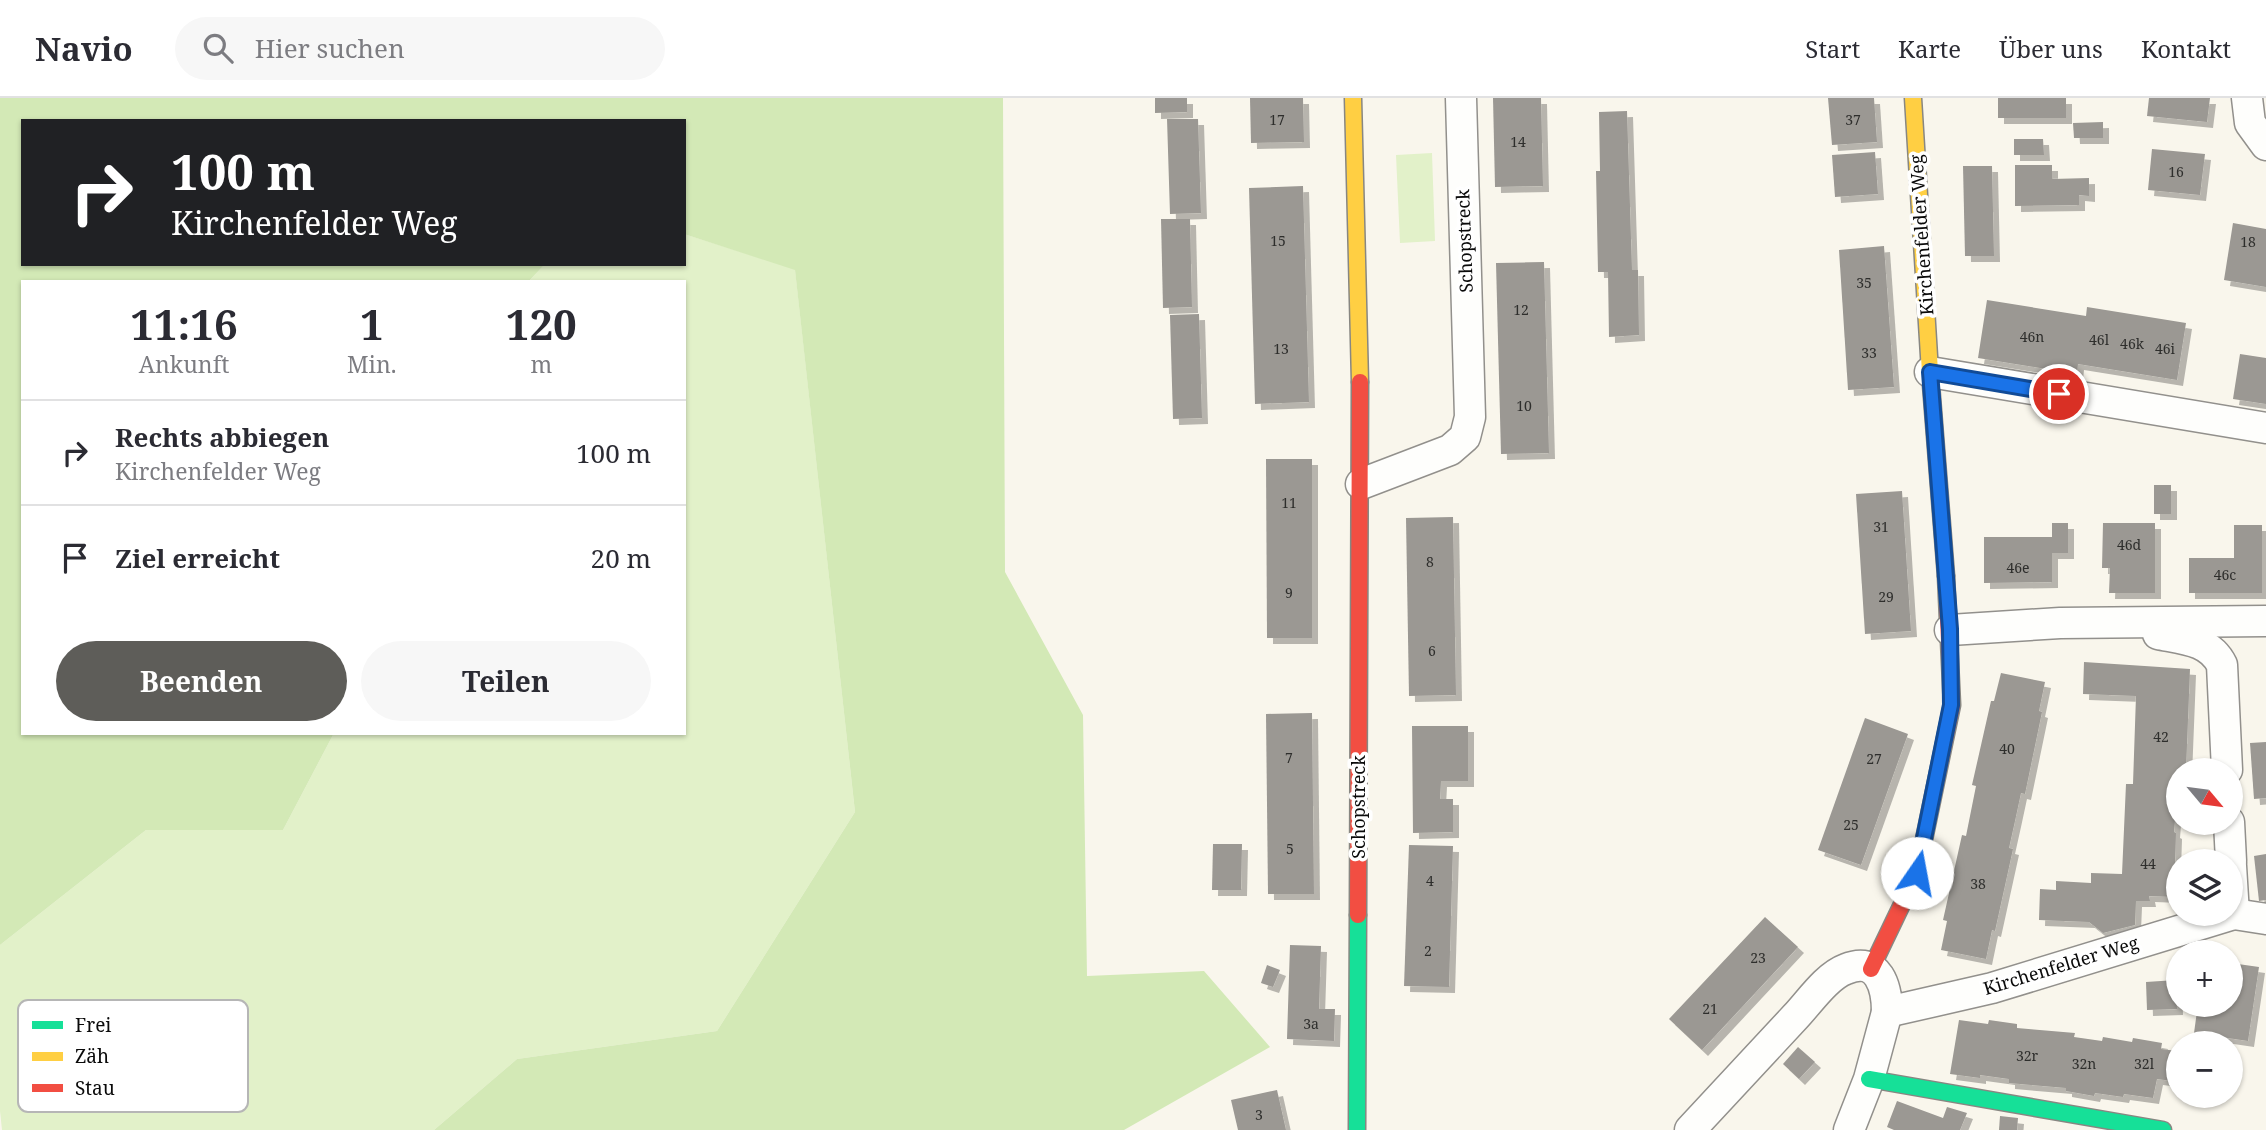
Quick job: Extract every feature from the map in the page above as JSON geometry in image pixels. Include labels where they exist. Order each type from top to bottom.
[{"type":"street","name":"Schopstreck","points":[[1353,98],[1360,334],[1361,484],[1357,1130]]},
{"type":"street","name":"Schopstreck","points":[[1361,484],[1450,450],[1465,437],[1468,427],[1470,417],[1461,98]]},
{"type":"street","name":"Kirchenfelder Weg","points":[[1871,969],[1917,873],[1951,705],[1950,629],[1913,98]]},
{"type":"street","points":[[2247,98],[2250,123],[2266,145]]},
{"type":"street","points":[[1930,372],[2266,428]]},
{"type":"street","points":[[1950,629],[2060,623],[2266,621]]},
{"type":"street","points":[[2110,623],[2195,642],[2217,654],[2222,665],[2226,758]]},
{"type":"street","name":"Kirchenfelder Weg","points":[[2243,915],[2266,919]]},
{"type":"street","name":"Kirchenfelder Weg","points":[[1887,1012],[1992,988],[2195,926]]},
{"type":"street","points":[[1690,1130],[1833,978],[1844,969],[1857,965],[1871,969],[1882,978],[1887,996],[1887,1012],[1869,1079],[1849,1130]]},
{"type":"street","points":[[1869,1079],[2163,1130]]},
{"type":"green space","points":[[0,98],[1003,98],[1005,572],[1083,715],[1087,976],[1204,971],[1270,1047],[1124,1130],[434,1130],[517,1059],[717,1031],[855,812],[795,270],[686,235],[686,119],[21,119],[21,266],[543,266],[530,280],[21,280],[21,735],[333,735],[283,830],[146,830],[0,945]]},
{"type":"green space","points":[[1432,153],[1435,241],[1400,243],[1396,155]]},
{"type":"green space","points":[[686,235],[795,269],[855,812],[717,1031],[517,1059],[434,1130],[2,1130],[0,945],[146,830],[283,830],[333,735],[686,735],[686,280],[530,280],[543,266],[686,266]]},
{"type":"building","points":[[1155,98],[1187,98],[1187,112],[1155,113]]},
{"type":"building","points":[[1250,98],[1303,98],[1304,142],[1251,143]]},
{"type":"building","points":[[1493,98],[1541,98],[1543,186],[1495,187]]},
{"type":"building","points":[[1828,98],[1874,98],[1877,142],[1832,145]]},
{"type":"building","points":[[1998,98],[2066,98],[2066,118],[1998,118]]},
{"type":"building","points":[[2149,98],[2210,98],[2207,122],[2147,116]]},
{"type":"building","points":[[1627,111],[1632,270],[1638,270],[1639,335],[1609,337],[1608,272],[1598,272],[1596,171],[1600,171],[1599,112]]},
{"type":"building","points":[[1167,119],[1198,119],[1201,213],[1170,214]]},
{"type":"building","points":[[2103,122],[2103,138],[2074,138],[2073,123]]},
{"type":"building","points":[[2014,139],[2043,139],[2044,155],[2014,155]]},
{"type":"building","points":[[2152,149],[2205,154],[2200,195],[2148,190]]},
{"type":"building","points":[[1875,152],[1878,194],[1835,197],[1832,155]]},
{"type":"building","points":[[2015,165],[2052,165],[2052,179],[2089,178],[2089,196],[2079,195],[2079,205],[2015,206]]},
{"type":"building","points":[[1963,166],[1992,166],[1994,256],[1965,256]]},
{"type":"building","points":[[1303,186],[1309,402],[1255,404],[1249,188]]},
{"type":"building","points":[[1161,219],[1190,219],[1192,307],[1163,308]]},
{"type":"building","points":[[2233,223],[2266,229],[2266,287],[2224,280]]},
{"type":"building","points":[[1884,246],[1894,387],[1848,390],[1839,250]]},
{"type":"building","points":[[1544,262],[1549,453],[1501,454],[1496,263]]},
{"type":"building","points":[[1987,300],[2086,316],[2087,307],[2186,323],[2177,380],[2078,364],[2077,374],[1978,358]]},
{"type":"building","points":[[1199,314],[1202,418],[1173,419],[1170,315]]},
{"type":"building","points":[[2240,354],[2266,358],[2266,404],[2233,399]]},
{"type":"building","points":[[1266,459],[1312,459],[1312,638],[1267,638]]},
{"type":"building","points":[[2154,485],[2171,485],[2171,514],[2154,514]]},
{"type":"building","points":[[1902,491],[1911,631],[1865,634],[1856,494]]},
{"type":"building","points":[[1453,517],[1456,695],[1409,696],[1406,518]]},
{"type":"building","points":[[2052,523],[2068,523],[2068,553],[2052,553],[2052,582],[1984,583],[1984,537],[2052,537]]},
{"type":"building","points":[[2103,523],[2155,523],[2155,593],[2109,593],[2110,568],[2102,568]]},
{"type":"building","points":[[2234,525],[2262,525],[2262,593],[2189,593],[2189,558],[2234,558]]},
{"type":"building","points":[[2084,662],[2190,669],[2186,758],[2166,758],[2166,835],[2176,835],[2176,849],[2166,849],[2166,897],[2149,896],[2150,901],[2136,901],[2135,925],[2103,933],[2089,922],[2039,920],[2040,889],[2056,890],[2056,881],[2091,883],[2091,873],[2122,874],[2126,784],[2133,784],[2136,696],[2083,694]]},
{"type":"building","points":[[2001,673],[2045,682],[2039,711],[2042,712],[2025,794],[2021,793],[2009,848],[2013,849],[1986,959],[1941,950],[1947,921],[1943,920],[1962,835],[1966,836],[1976,786],[1972,785],[1991,701],[1994,701]]},
{"type":"building","points":[[1312,713],[1314,894],[1268,894],[1266,714]]},
{"type":"building","points":[[1865,718],[1908,734],[1861,865],[1818,850]]},
{"type":"building","points":[[1412,726],[1468,726],[1468,781],[1441,781],[1440,799],[1453,799],[1453,832],[1413,833]]},
{"type":"building","points":[[2266,742],[2266,798],[2254,799],[2250,743]]},
{"type":"building","points":[[1213,844],[1242,844],[1241,890],[1212,890]]},
{"type":"building","points":[[1409,845],[1453,846],[1449,987],[1404,986]]},
{"type":"building","points":[[2266,854],[2266,900],[2259,901],[2254,856]]},
{"type":"building","points":[[1765,917],[1798,947],[1702,1050],[1669,1019]]},
{"type":"building","points":[[1290,945],[1321,946],[1319,1009],[1335,1009],[1334,1041],[1287,1039]]},
{"type":"building","points":[[1267,965],[1280,970],[1273,987],[1261,983]]},
{"type":"building","points":[[2243,965],[2259,967],[2248,1041],[2243,1040],[2243,1031],[2194,1031],[2196,1017],[2243,1017]]},
{"type":"building","points":[[2166,981],[2166,1009],[2147,1010],[2146,982]]},
{"type":"building","points":[[1959,1020],[2017,1024],[2017,1028],[2075,1033],[2074,1037],[2102,1041],[2103,1037],[2132,1042],[2133,1038],[2162,1043],[2161,1049],[2166,1050],[2166,1080],[2157,1079],[2153,1098],[2095,1093],[2094,1096],[2066,1091],[2066,1088],[2009,1083],[2009,1079],[1950,1074]]},
{"type":"building","points":[[1798,1047],[1815,1062],[1799,1079],[1783,1064]]},
{"type":"building","points":[[1277,1090],[1286,1130],[1238,1130],[1231,1100]]},
{"type":"building","points":[[1897,1101],[1943,1118],[1947,1107],[1967,1113],[1960,1130],[1894,1130],[1887,1127]]},
{"type":"building","points":[[2000,1116],[2018,1118],[2017,1130],[1999,1130]]},
{"type":"traffic: fast","points":[[1357,1130],[1358,915]]},
{"type":"traffic: fast","points":[[1869,1079],[2163,1130]]},
{"type":"traffic: slow","points":[[1353,98],[1360,382]]},
{"type":"traffic: slow","points":[[1913,98],[1946,576]]},
{"type":"traffic: jam","points":[[1358,915],[1360,382]]},
{"type":"traffic: jam","points":[[1871,969],[1917,873],[1952,705],[1946,576]]},
{"type":"route","points":[[1917,873],[1951,705],[1950,629],[1930,372],[2059,394]]}]
